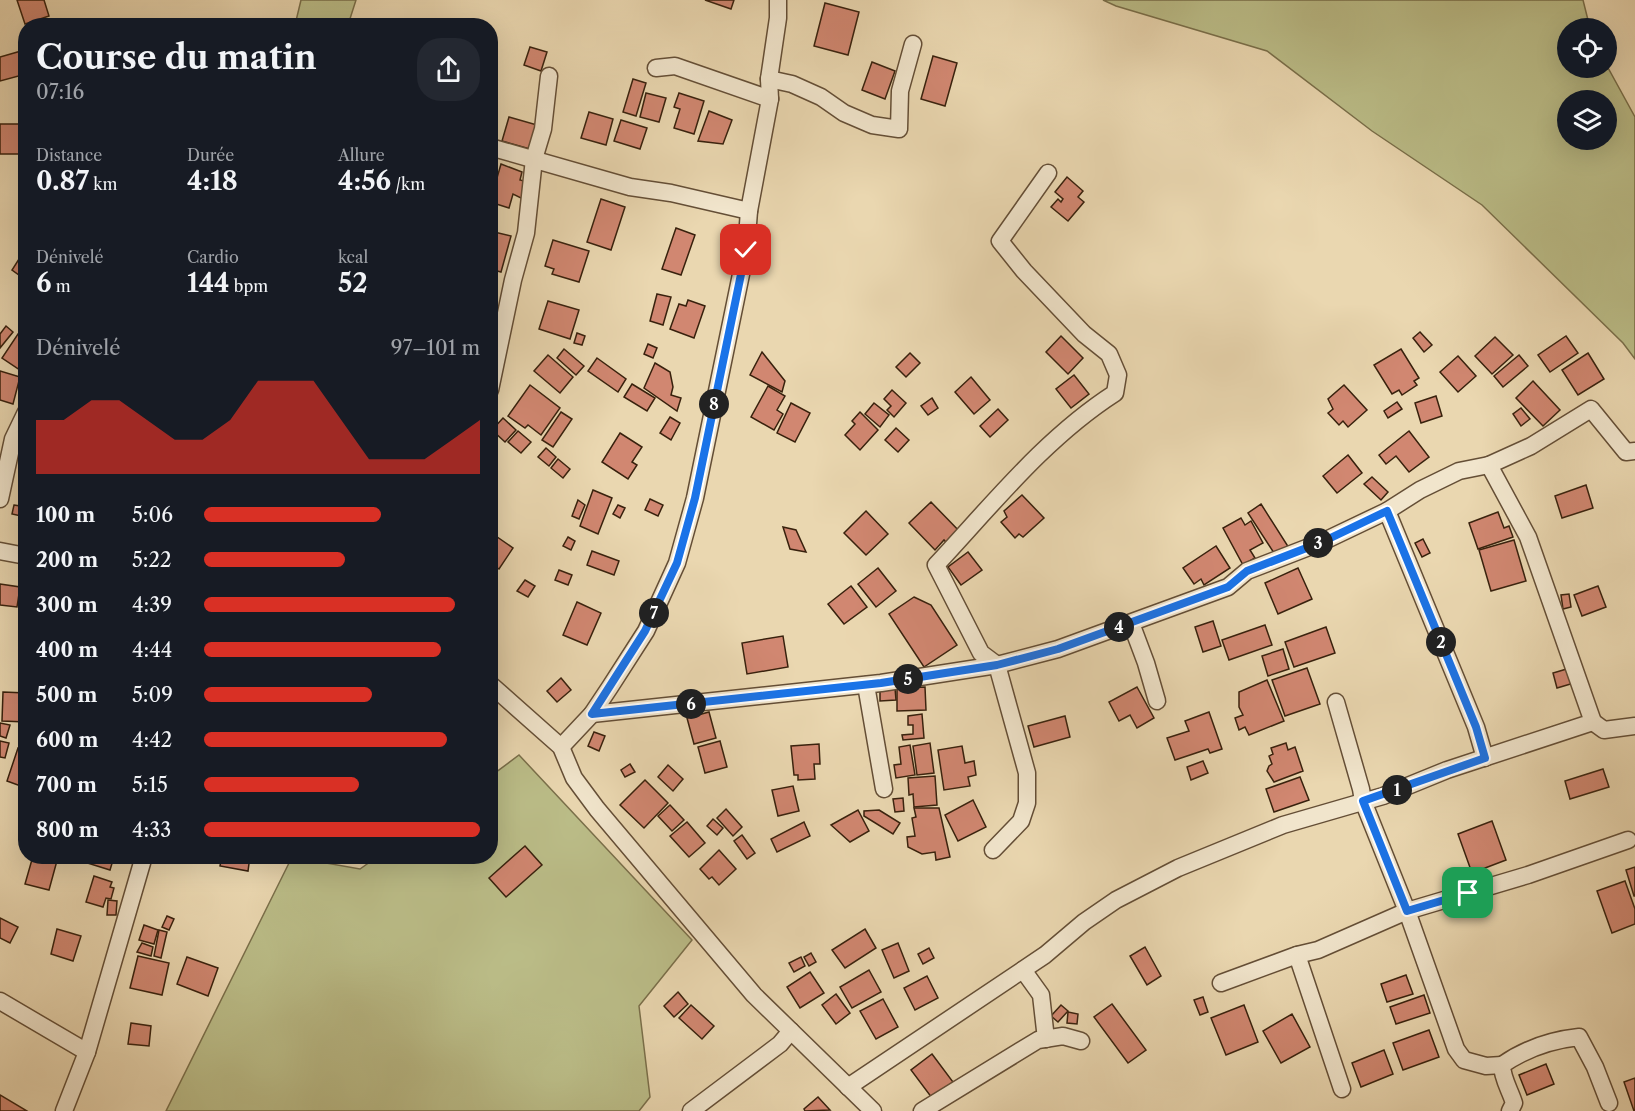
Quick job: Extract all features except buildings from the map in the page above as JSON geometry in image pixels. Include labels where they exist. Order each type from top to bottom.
[{"type":"street","points":[[561,747],[592,714],[645,631],[677,563],[695,498],[744,261],[748,211],[770,99],[778,0]]},
{"type":"street","points":[[770,79],[792,84],[821,96],[844,113],[872,125],[899,129],[900,91],[913,44]]},
{"type":"street","points":[[656,68],[675,66],[770,99]]},
{"type":"street","points":[[498,352],[526,232],[534,159],[543,129],[549,76]]},
{"type":"street","points":[[498,149],[630,187],[671,193],[748,211]]},
{"type":"street","points":[[993,849],[1021,821],[1027,803],[1027,773],[997,665],[981,653],[936,565],[1047,447],[1069,426],[1115,393],[1118,375],[1109,354],[1084,334],[1024,272],[1000,241],[1048,173]]},
{"type":"street","points":[[592,714],[866,685],[997,665],[1058,649],[1228,587],[1247,571],[1322,542],[1387,511],[1420,490],[1459,471],[1489,465],[1531,446],[1591,409],[1626,453],[1635,451]]},
{"type":"street","points":[[0,499],[13,439],[18,429]]},
{"type":"street","points":[[1489,465],[1528,537],[1593,722],[1604,730],[1635,726]]},
{"type":"street","points":[[1387,511],[1476,727],[1485,758]]},
{"type":"street","points":[[0,551],[18,554]]},
{"type":"street","points":[[1131,623],[1157,702]]},
{"type":"street","points":[[866,685],[884,789]]},
{"type":"street","points":[[498,691],[561,747],[574,778],[597,809],[754,995],[873,1111]]},
{"type":"street","points":[[1336,702],[1363,801],[1407,911],[1456,1049],[1464,1060],[1486,1066],[1502,1065],[1533,1048],[1564,1039],[1579,1038],[1595,1067],[1609,1103]]},
{"type":"street","points":[[848,1088],[1023,970],[1116,900],[1178,868],[1283,825],[1363,801],[1593,722]]},
{"type":"street","points":[[1221,983],[1297,955],[1318,950],[1407,911],[1528,875],[1628,840]]},
{"type":"street","points":[[64,1111],[87,1052],[142,864]]},
{"type":"street","points":[[1297,955],[1342,1089]]},
{"type":"street","points":[[1023,970],[1041,995],[1046,1039]]},
{"type":"street","points":[[0,1001],[87,1052]]},
{"type":"street","points":[[691,1111],[780,1044],[791,1031]]},
{"type":"street","points":[[922,1111],[1038,1040],[1064,1036],[1082,1041]]},
{"type":"street","points":[[1502,1065],[1502,1074],[1514,1103],[1510,1111]]},
{"type":"green space","points":[[301,0],[356,0],[350,18],[297,18]]},
{"type":"green space","points":[[1103,0],[1583,0],[1588,18],[1557,18],[1557,78],[1614,78],[1635,117],[1635,359],[1623,343],[1482,205],[1372,131],[1267,51],[1116,6]]},
{"type":"green space","points":[[519,755],[692,940],[639,1006],[650,1097],[639,1111],[166,1111],[289,864],[332,864],[360,869],[367,864],[498,864],[498,771]]},
{"type":"route","points":[[746,250],[695,498],[677,563],[645,631],[592,714],[881,683],[997,665],[1058,649],[1228,587],[1247,571],[1322,542],[1387,511],[1416,576],[1476,727],[1485,758],[1447,770],[1383,796],[1363,801],[1407,911],[1468,893]]}]
